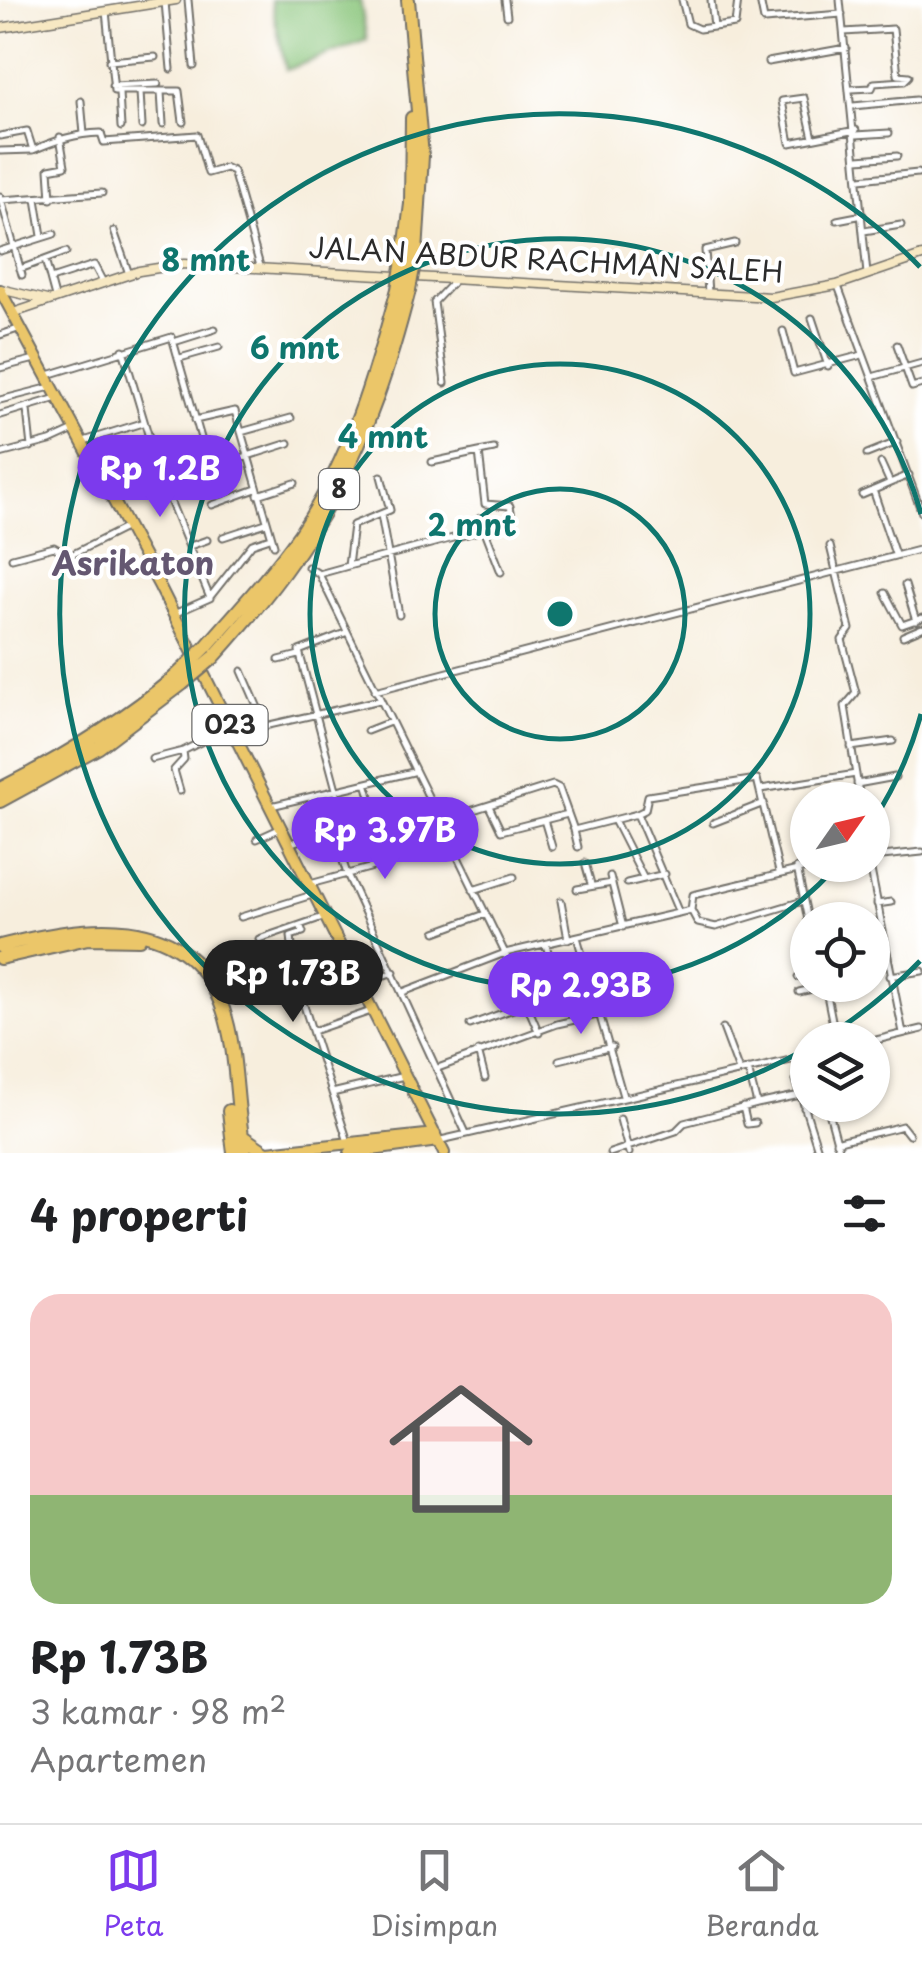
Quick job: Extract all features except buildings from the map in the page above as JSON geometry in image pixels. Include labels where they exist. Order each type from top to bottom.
[{"type":"highway","name":"8","points":[[399,0],[412,123],[410,252]]},
{"type":"highway","name":"8","points":[[0,801],[99,747],[178,681],[209,652],[315,510],[358,420],[404,290],[422,156],[408,0]]},
{"type":"highway","name":"8","points":[[0,789],[76,750],[178,681]]},
{"type":"highway","points":[[0,946],[110,926],[159,939],[187,957],[211,984],[224,1012],[236,1136],[234,1153]]},
{"type":"highway","points":[[0,958],[108,935],[139,939],[184,963],[216,1012],[236,1136],[246,1153]]},
{"type":"highway","points":[[236,1136],[265,1152]]},
{"type":"highway","points":[[218,1153],[236,1136]]},
{"type":"main road","name":"023","points":[[0,290],[174,614],[444,1153]]},
{"type":"main road","points":[[411,1138],[427,1117]]},
{"type":"main road","points":[[349,1148],[386,1151],[436,1138]]},
{"type":"main road","points":[[257,1153],[436,1138]]},
{"type":"street","points":[[0,28],[176,0]]},
{"type":"street","points":[[188,0],[194,66]]},
{"type":"street","points":[[505,0],[507,16]]},
{"type":"street","points":[[682,0],[688,24],[714,28],[738,22],[738,0]]},
{"type":"street","points":[[710,0],[714,28]]},
{"type":"street","points":[[760,0],[764,20],[842,14]]},
{"type":"street","points":[[840,0],[854,106],[867,274]]},
{"type":"street","points":[[165,2],[172,69]]},
{"type":"street","points":[[106,12],[109,61],[121,127]]},
{"type":"street","points":[[844,32],[893,29],[898,75],[912,79],[852,90]]},
{"type":"street","points":[[768,62],[846,48]]},
{"type":"street","points":[[109,61],[155,57]]},
{"type":"street","points":[[114,90],[158,84]]},
{"type":"street","points":[[114,90],[181,91],[184,122]]},
{"type":"street","points":[[140,92],[142,126]]},
{"type":"street","points":[[160,92],[163,124]]},
{"type":"street","points":[[790,143],[783,100],[804,98],[814,138]]},
{"type":"street","points":[[854,106],[916,100]]},
{"type":"street","points":[[81,102],[84,134]]},
{"type":"street","points":[[0,136],[27,131],[33,150]]},
{"type":"street","points":[[781,145],[856,132],[889,133]]},
{"type":"street","points":[[0,151],[33,150],[60,137],[84,134],[100,133],[103,142],[199,136],[208,173],[226,168],[233,171],[260,269]]},
{"type":"street","points":[[51,199],[49,169],[65,166],[60,137]]},
{"type":"street","points":[[858,159],[896,156]]},
{"type":"street","points":[[860,179],[918,173]]},
{"type":"street","points":[[66,252],[21,272],[0,198],[36,200],[102,193]]},
{"type":"street","points":[[36,200],[42,238]]},
{"type":"street","points":[[836,220],[863,214]]},
{"type":"street","points":[[864,231],[900,225]]},
{"type":"street","points":[[114,230],[129,274]]},
{"type":"street","points":[[0,251],[54,234]]},
{"type":"street","points":[[708,293],[705,250],[736,243]]},
{"type":"street","name":"JALAN ABDUR RACHMAN SALEH","points":[[13,313],[129,274],[184,264],[770,297],[837,285],[922,256]]},
{"type":"street","points":[[0,290],[52,298],[52,279],[45,260]]},
{"type":"street","points":[[52,279],[96,266],[103,282]]},
{"type":"street","points":[[445,382],[434,302],[455,280]]},
{"type":"street","points":[[837,285],[922,513]]},
{"type":"street","points":[[812,318],[828,366]]},
{"type":"street","points":[[0,335],[21,328]]},
{"type":"street","points":[[176,341],[215,329]]},
{"type":"street","points":[[782,331],[793,372],[862,356]]},
{"type":"street","points":[[48,375],[170,336],[176,341],[209,466]]},
{"type":"street","points":[[897,345],[912,387],[922,384]]},
{"type":"street","points":[[180,358],[219,347]]},
{"type":"street","points":[[122,350],[162,481],[210,598]]},
{"type":"street","points":[[0,368],[38,358]]},
{"type":"street","points":[[872,377],[922,363]]},
{"type":"street","points":[[0,400],[56,392]]},
{"type":"street","points":[[0,415],[27,410],[56,392]]},
{"type":"street","points":[[27,410],[31,447]]},
{"type":"street","points":[[174,614],[210,598],[252,544],[272,542],[234,410],[195,420]]},
{"type":"street","points":[[241,432],[291,418]]},
{"type":"street","points":[[84,441],[142,424]]},
{"type":"street","points":[[0,454],[31,447],[76,428]]},
{"type":"street","points":[[867,454],[897,442]]},
{"type":"street","points":[[114,498],[289,443]]},
{"type":"street","points":[[432,462],[494,449]]},
{"type":"street","points":[[319,574],[514,518],[510,506],[485,504],[480,452]]},
{"type":"street","points":[[881,462],[890,483]]},
{"type":"street","points":[[862,495],[909,475]]},
{"type":"street","points":[[348,566],[353,525],[390,510],[381,476]]},
{"type":"street","points":[[212,505],[295,483]]},
{"type":"street","points":[[873,490],[895,554]]},
{"type":"street","points":[[381,515],[399,615]]},
{"type":"street","points":[[480,518],[501,572]]},
{"type":"street","points":[[223,537],[266,523]]},
{"type":"street","points":[[12,558],[54,548],[73,554],[128,527]]},
{"type":"street","points":[[190,546],[207,540]]},
{"type":"street","points":[[830,546],[850,629],[842,640],[856,692],[845,706],[857,782]]},
{"type":"street","points":[[375,691],[922,549]]},
{"type":"street","points":[[308,568],[319,574],[438,822],[506,953],[539,1033]]},
{"type":"street","points":[[885,593],[898,623],[919,620],[905,585]]},
{"type":"street","points":[[904,636],[922,628]]},
{"type":"street","points":[[337,792],[299,656],[302,648],[346,632]]},
{"type":"street","points":[[279,660],[299,656]]},
{"type":"street","points":[[242,671],[265,724]]},
{"type":"street","points":[[152,759],[183,751],[199,740],[232,730],[380,700]]},
{"type":"street","points":[[366,731],[390,722]]},
{"type":"street","points":[[851,747],[893,741]]},
{"type":"street","points":[[180,791],[174,770],[184,759],[183,751]]},
{"type":"street","points":[[271,806],[414,772]]},
{"type":"street","points":[[761,789],[856,774]]},
{"type":"street","points":[[868,782],[894,777]]},
{"type":"street","points":[[574,830],[637,814],[645,810],[648,796],[759,779],[779,872]]},
{"type":"street","points":[[438,822],[553,785],[568,814],[578,847]]},
{"type":"street","points":[[367,786],[374,814]]},
{"type":"street","points":[[322,795],[347,874],[466,1133]]},
{"type":"street","points":[[713,823],[764,803]]},
{"type":"street","points":[[489,806],[501,831],[568,814]]},
{"type":"street","points":[[290,843],[382,813],[386,826],[378,829],[385,864]]},
{"type":"street","points":[[637,814],[679,914]]},
{"type":"street","points":[[544,820],[552,848]]},
{"type":"street","points":[[614,820],[644,879]]},
{"type":"street","points":[[258,839],[282,827]]},
{"type":"street","points":[[241,917],[347,874],[451,846]]},
{"type":"street","points":[[890,855],[922,852]]},
{"type":"street","points":[[585,863],[591,884]]},
{"type":"street","points":[[790,870],[693,895],[692,910],[698,923],[716,927],[804,901],[800,882]]},
{"type":"street","points":[[627,883],[664,874]]},
{"type":"street","points":[[473,890],[514,877]]},
{"type":"street","points":[[577,889],[611,879],[623,926]]},
{"type":"street","points":[[561,901],[568,939]]},
{"type":"street","points":[[403,992],[506,953],[692,910]]},
{"type":"street","points":[[436,932],[485,914]]},
{"type":"street","points":[[258,939],[326,916]]},
{"type":"street","points":[[300,925],[302,932],[291,936],[294,966],[349,1148]]},
{"type":"street","points":[[577,937],[624,1096]]},
{"type":"street","points":[[535,979],[554,970],[546,945]]},
{"type":"street","points":[[361,984],[394,972]]},
{"type":"street","points":[[904,1033],[890,976],[922,972]]},
{"type":"street","points":[[470,1024],[527,1004]]},
{"type":"street","points":[[313,1030],[374,1010]]},
{"type":"street","points":[[438,1068],[561,1022],[601,1014]]},
{"type":"street","points":[[723,1028],[739,1071]]},
{"type":"street","points":[[890,1036],[922,1028]]},
{"type":"street","points":[[559,1060],[612,1048]]},
{"type":"street","points":[[478,1051],[485,1078]]},
{"type":"street","points":[[436,1138],[790,1060]]},
{"type":"street","points":[[748,1069],[757,1104]]},
{"type":"street","points":[[332,1094],[406,1075]]},
{"type":"street","points":[[610,1153],[629,1150],[684,1123],[790,1097]]},
{"type":"street","points":[[743,1108],[747,1124],[755,1123]]},
{"type":"street","points":[[620,1119],[629,1150]]},
{"type":"street","points":[[809,1122],[820,1153]]},
{"type":"street","points":[[832,1122],[840,1153]]},
{"type":"street","points":[[836,1142],[857,1136],[868,1138],[904,1126],[909,1135]]},
{"type":"green space","points":[[271,0],[360,0],[367,40],[286,70]]},
{"type":"district","name":"Asrikaton","points":[[133,564]]}]
